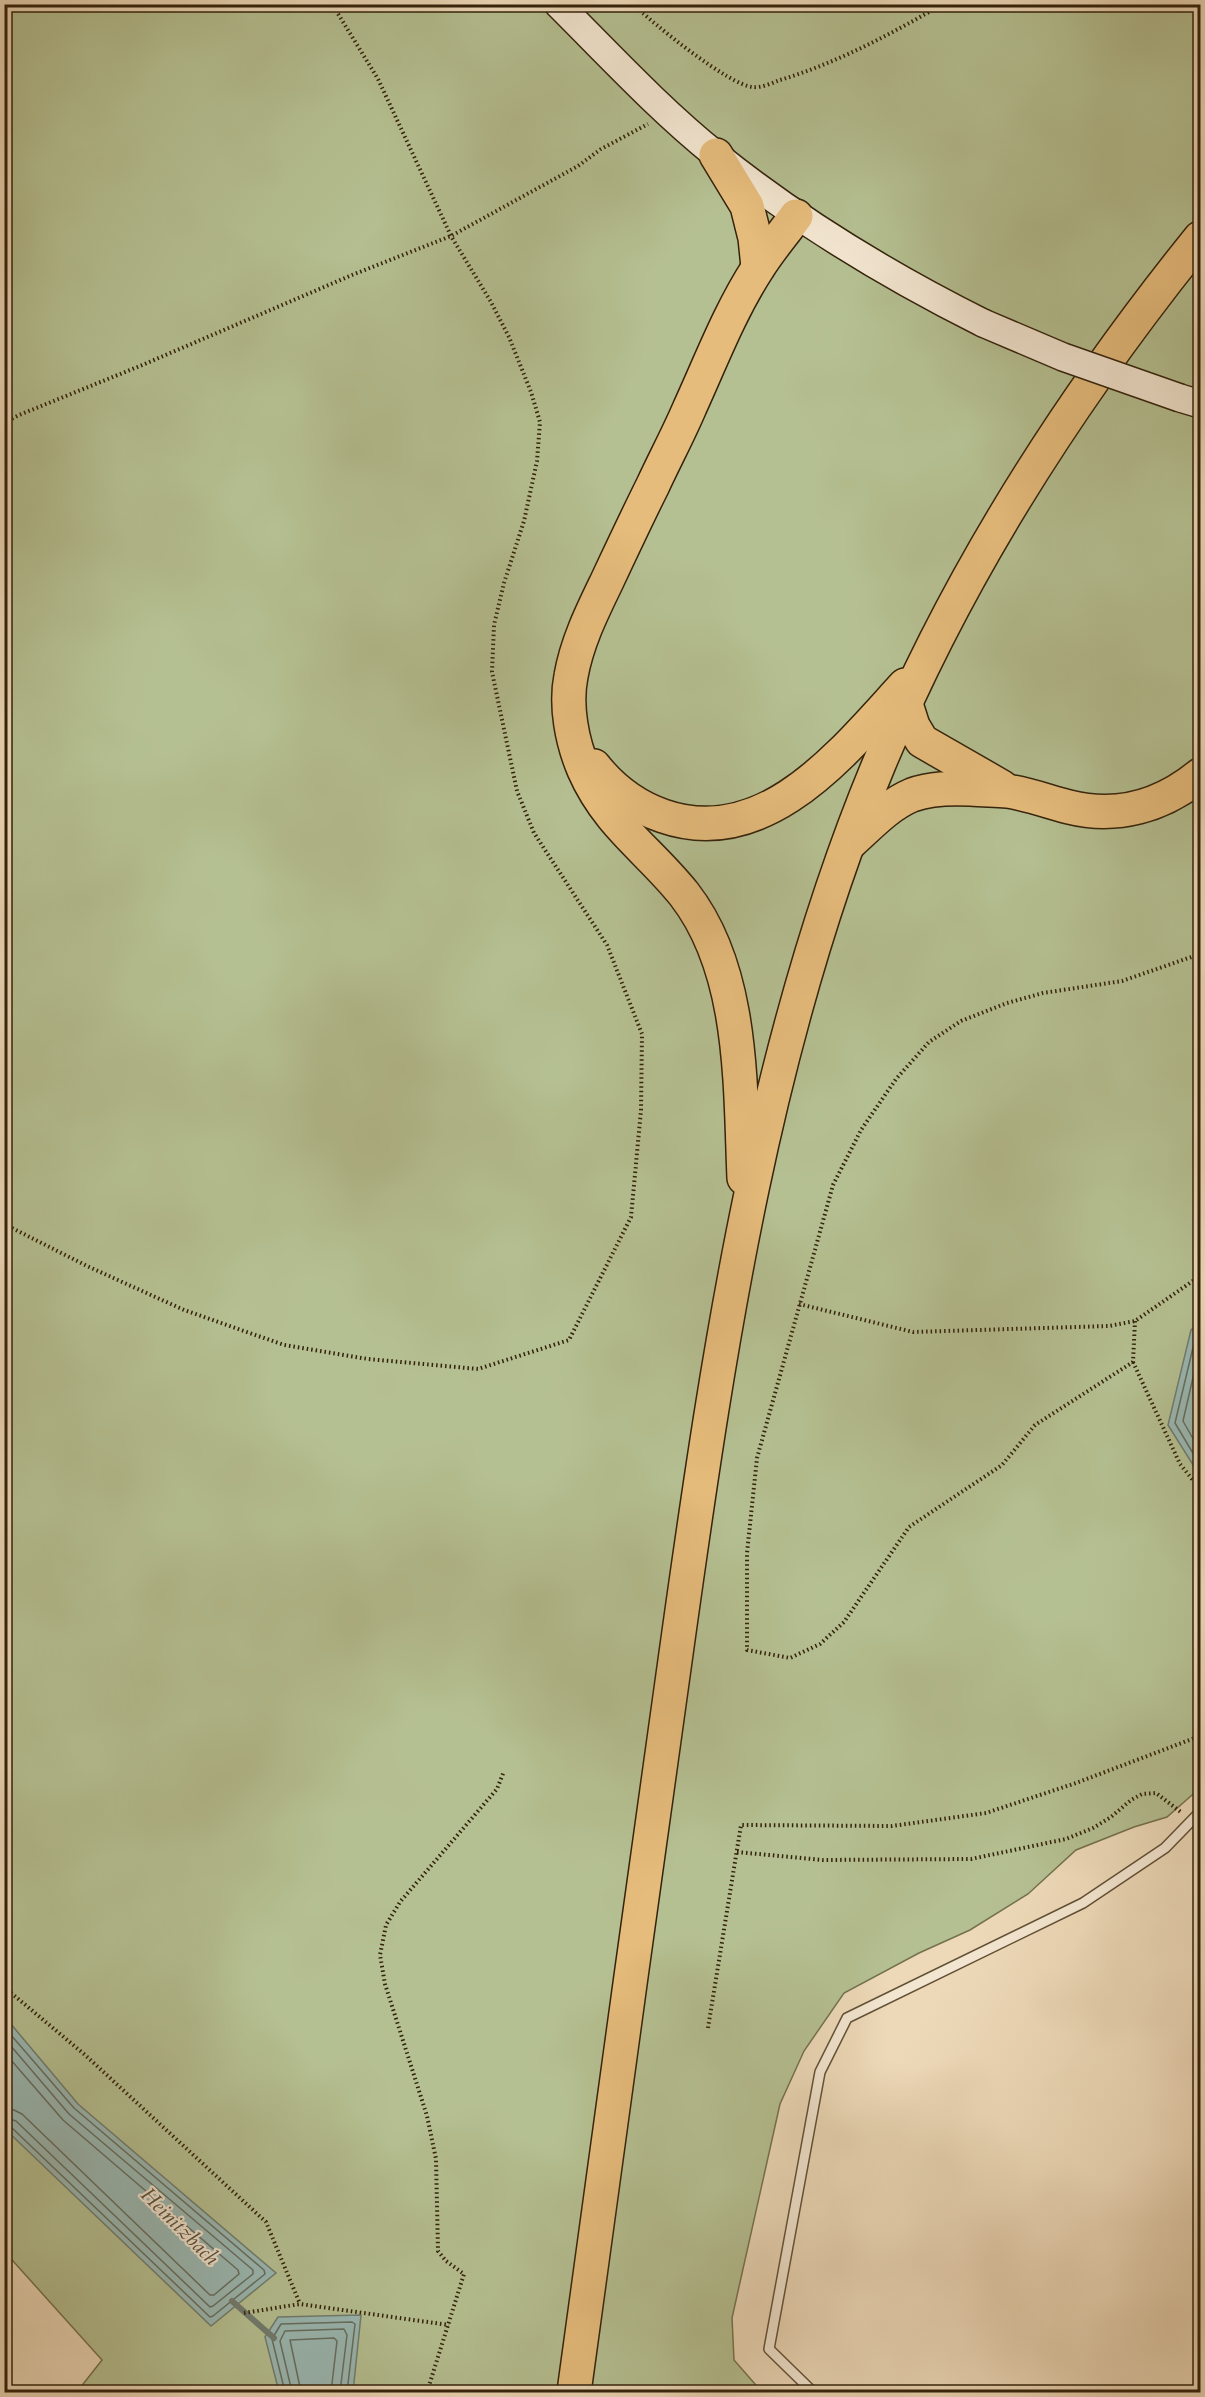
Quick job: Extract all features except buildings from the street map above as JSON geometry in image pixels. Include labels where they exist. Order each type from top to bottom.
[{"type":"highway","points":[[716,155],[747,206],[755,238],[758,267]]},
{"type":"highway","points":[[746,1221],[739,1067],[726,986],[714,945],[696,910],[608,812],[583,768],[569,705],[570,678],[587,622],[689,410],[718,343],[758,267],[796,216]]},
{"type":"highway","points":[[574,2392],[700,1485],[746,1221],[772,1103],[803,981],[848,846],[879,764],[924,663],[1005,516],[1077,401],[1138,315],[1200,238]]},
{"type":"highway","points":[[575,739],[618,793],[637,805],[689,823],[723,822],[772,807],[813,779],[852,742],[924,663]]},
{"type":"highway","points":[[906,704],[913,726],[922,741],[1009,791]]},
{"type":"highway","points":[[848,846],[891,807],[912,795],[932,790],[955,788],[1009,791],[1090,812],[1120,812],[1155,803],[1185,787],[1200,775]]},
{"type":"main road","points":[[558,4],[666,112],[716,155],[796,216],[896,276],[983,323],[1063,357],[1190,401]]},
{"type":"lane","points":[[813,2392],[769,2349],[819,2072],[847,2018],[1083,1903],[1165,1848],[1200,1812]]},
{"type":"path","points":[[4,1224],[87,1266],[184,1310],[284,1345],[369,1359],[478,1369],[569,1340],[631,1217],[641,1110],[642,1034],[606,945],[534,833],[517,791],[492,672],[494,625],[504,583],[524,520],[537,461],[540,422],[531,392],[509,337],[491,302],[451,236],[378,79],[333,4]]},
{"type":"path","points":[[633,4],[697,56],[743,86],[756,88],[801,74],[892,33],[942,4]]},
{"type":"path","points":[[4,423],[352,275],[451,236],[578,166],[601,149],[666,112]]},
{"type":"path","points":[[1132,1362],[1035,1425],[1002,1465],[909,1527],[844,1622],[820,1644],[789,1658],[747,1650],[747,1553],[757,1458],[833,1185],[861,1130],[896,1079],[929,1042],[961,1021],[1007,1003],[1044,993],[1122,981],[1200,954]]},
{"type":"path","points":[[799,1304],[913,1332],[1109,1326],[1135,1321],[1200,1276]]},
{"type":"path","points":[[1135,1321],[1132,1362],[1180,1464],[1200,1489]]},
{"type":"path","points":[[708,2028],[741,1825],[892,1826],[986,1813],[1076,1783],[1200,1736]]},
{"type":"path","points":[[427,2392],[464,2274],[446,2261],[438,2251],[434,2149],[428,2116],[385,1984],[380,1954],[386,1925],[400,1902],[497,1790],[504,1771]]},
{"type":"path","points":[[737,1852],[823,1860],[971,1859],[1066,1839],[1102,1823],[1142,1794],[1156,1793],[1193,1820]]},
{"type":"path","points":[[4,1988],[84,2054],[266,2222],[300,2304]]},
{"type":"path","points":[[244,2313],[300,2304],[449,2325]]},
{"type":"green space","points":[[5,5],[1200,5],[1200,1788],[1167,1817],[1134,1827],[1076,1850],[1028,1894],[970,1930],[919,1953],[844,1993],[804,2051],[780,2104],[732,2318],[734,2360],[762,2392],[5,2392],[5,2390],[59,2391],[80,2388],[102,2360],[4,2251]]},
{"type":"water","points":[[1200,1322],[1200,1476],[1168,1425],[1191,1330]]},
{"type":"water","points":[[5,2017],[78,2104],[276,2273],[211,2326],[5,2129]]},
{"type":"water","points":[[361,2315],[353,2392],[279,2392],[265,2337],[278,2317]]},
{"type":"waterway","name":"Heinitzbach","points":[[232,2301],[274,2338]]}]
